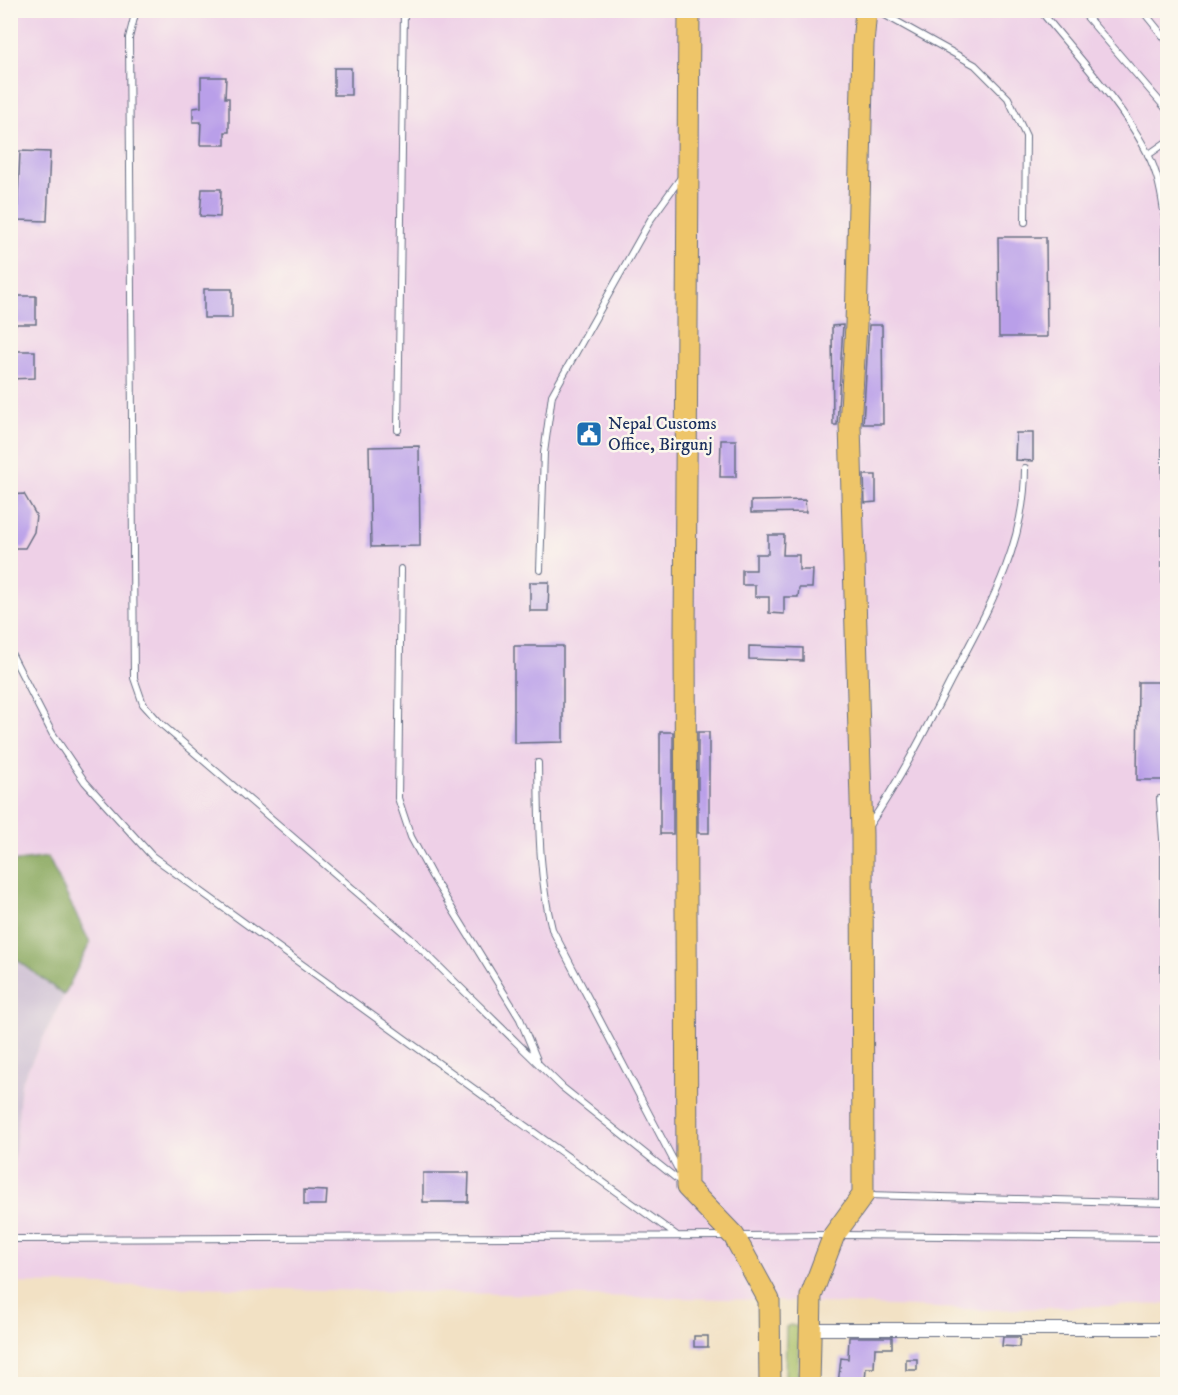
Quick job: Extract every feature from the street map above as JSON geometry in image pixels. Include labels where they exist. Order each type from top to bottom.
[{"type":"highway","points":[[689,10],[687,1187],[734,1236],[769,1300],[770,1384]]},
{"type":"highway","points":[[809,1384],[811,1296],[834,1235],[863,1195],[862,835],[850,425],[856,325],[866,10]]},
{"type":"street","points":[[810,1329],[1167,1329]]},
{"type":"lane","points":[[136,10],[129,38],[134,678],[143,704],[160,723],[410,938],[562,1087],[687,1187]]},
{"type":"lane","points":[[399,430],[404,10]]},
{"type":"lane","points":[[876,10],[975,65],[1008,98],[1026,136],[1025,222]]},
{"type":"lane","points":[[1040,10],[1114,103],[1148,155],[1157,175],[1165,219],[1165,658]]},
{"type":"lane","points":[[1081,10],[1167,111]]},
{"type":"lane","points":[[1142,10],[1167,42]]},
{"type":"lane","points":[[1148,155],[1167,141]]},
{"type":"lane","points":[[540,570],[544,453],[552,395],[651,219],[687,169]]},
{"type":"lane","points":[[862,835],[898,783],[1005,576],[1024,507],[1025,468]]},
{"type":"lane","points":[[400,569],[398,798],[411,837],[426,866],[520,1019],[538,1064]]},
{"type":"lane","points":[[10,651],[52,733],[85,782],[152,856],[677,1236]]},
{"type":"lane","points":[[538,763],[540,862],[552,929],[687,1187]]},
{"type":"lane","points":[[863,1195],[1166,1203],[1164,852],[1160,799]]},
{"type":"lane","points":[[16,1239],[834,1235],[1167,1238]]},
{"type":"shaded area","name":"Nepal Customs Office, Birgunj","points":[[11,11],[1167,11],[1167,1304],[985,1310],[726,1299],[11,1283],[11,1193],[21,1083],[90,943],[48,858],[11,862]]},
{"type":"shaded area","points":[[48,857],[90,943],[21,1083],[11,1193],[11,862]]},
{"type":"green space","points":[[48,857],[90,943],[64,995],[11,955],[11,862]]},
{"type":"green space","points":[[790,1325],[799,1327],[798,1384],[785,1384],[786,1327]]},
{"type":"building","points":[[334,68],[351,68],[351,95],[334,95]]},
{"type":"building","points":[[201,77],[226,77],[225,98],[229,98],[229,132],[225,132],[225,145],[200,145],[201,122],[193,122],[193,108],[201,107]]},
{"type":"building","points":[[20,151],[50,152],[47,221],[17,220]]},
{"type":"building","points":[[202,189],[221,189],[220,217],[200,216]]},
{"type":"building","points":[[998,237],[1046,237],[1047,337],[999,337]]},
{"type":"building","points":[[204,289],[232,289],[232,318],[204,318]]},
{"type":"building","points":[[10,296],[36,296],[36,324],[10,324]]},
{"type":"building","points":[[843,325],[837,425],[833,425],[832,326]]},
{"type":"building","points":[[869,325],[882,325],[883,424],[863,424]]},
{"type":"building","points":[[10,351],[35,351],[35,378],[10,379]]},
{"type":"building","points":[[1016,433],[1033,433],[1033,461],[1015,460]]},
{"type":"building","points":[[721,440],[736,440],[736,477],[720,477]]},
{"type":"building","points":[[419,446],[420,546],[371,547],[369,447]]},
{"type":"building","points":[[864,475],[876,475],[876,502],[865,503]]},
{"type":"building","points":[[24,494],[36,515],[34,532],[25,548],[10,548],[10,495]]},
{"type":"building","points":[[805,500],[806,512],[751,513],[751,501]]},
{"type":"building","points":[[768,535],[784,535],[783,555],[799,555],[799,570],[813,570],[812,588],[799,588],[798,597],[784,597],[784,614],[769,613],[769,597],[755,597],[755,585],[742,585],[742,570],[756,570],[756,554],[768,554]]},
{"type":"building","points":[[530,582],[549,582],[548,611],[530,611]]},
{"type":"building","points":[[514,646],[563,646],[563,742],[514,743]]},
{"type":"building","points":[[749,646],[803,648],[803,661],[749,659]]},
{"type":"building","points":[[1138,682],[1167,682],[1167,780],[1137,780]]},
{"type":"building","points":[[660,732],[673,732],[673,834],[660,834]]},
{"type":"building","points":[[698,732],[709,732],[709,833],[698,833]]},
{"type":"building","points":[[423,1173],[469,1173],[468,1202],[423,1202]]},
{"type":"building","points":[[304,1190],[327,1191],[326,1205],[304,1205]]},
{"type":"building","points":[[694,1336],[708,1336],[708,1347],[694,1347]]},
{"type":"building","points":[[849,1337],[892,1337],[892,1348],[875,1348],[874,1368],[866,1368],[865,1382],[849,1381],[849,1384],[838,1384],[841,1358],[848,1359]]},
{"type":"building","points":[[1003,1337],[1020,1337],[1019,1347],[1002,1346]]},
{"type":"building","points":[[906,1359],[917,1359],[917,1370],[906,1370]]},
{"type":"place","name":"Nepal Customs Office, Birgunj","points":[[589,434]]}]
